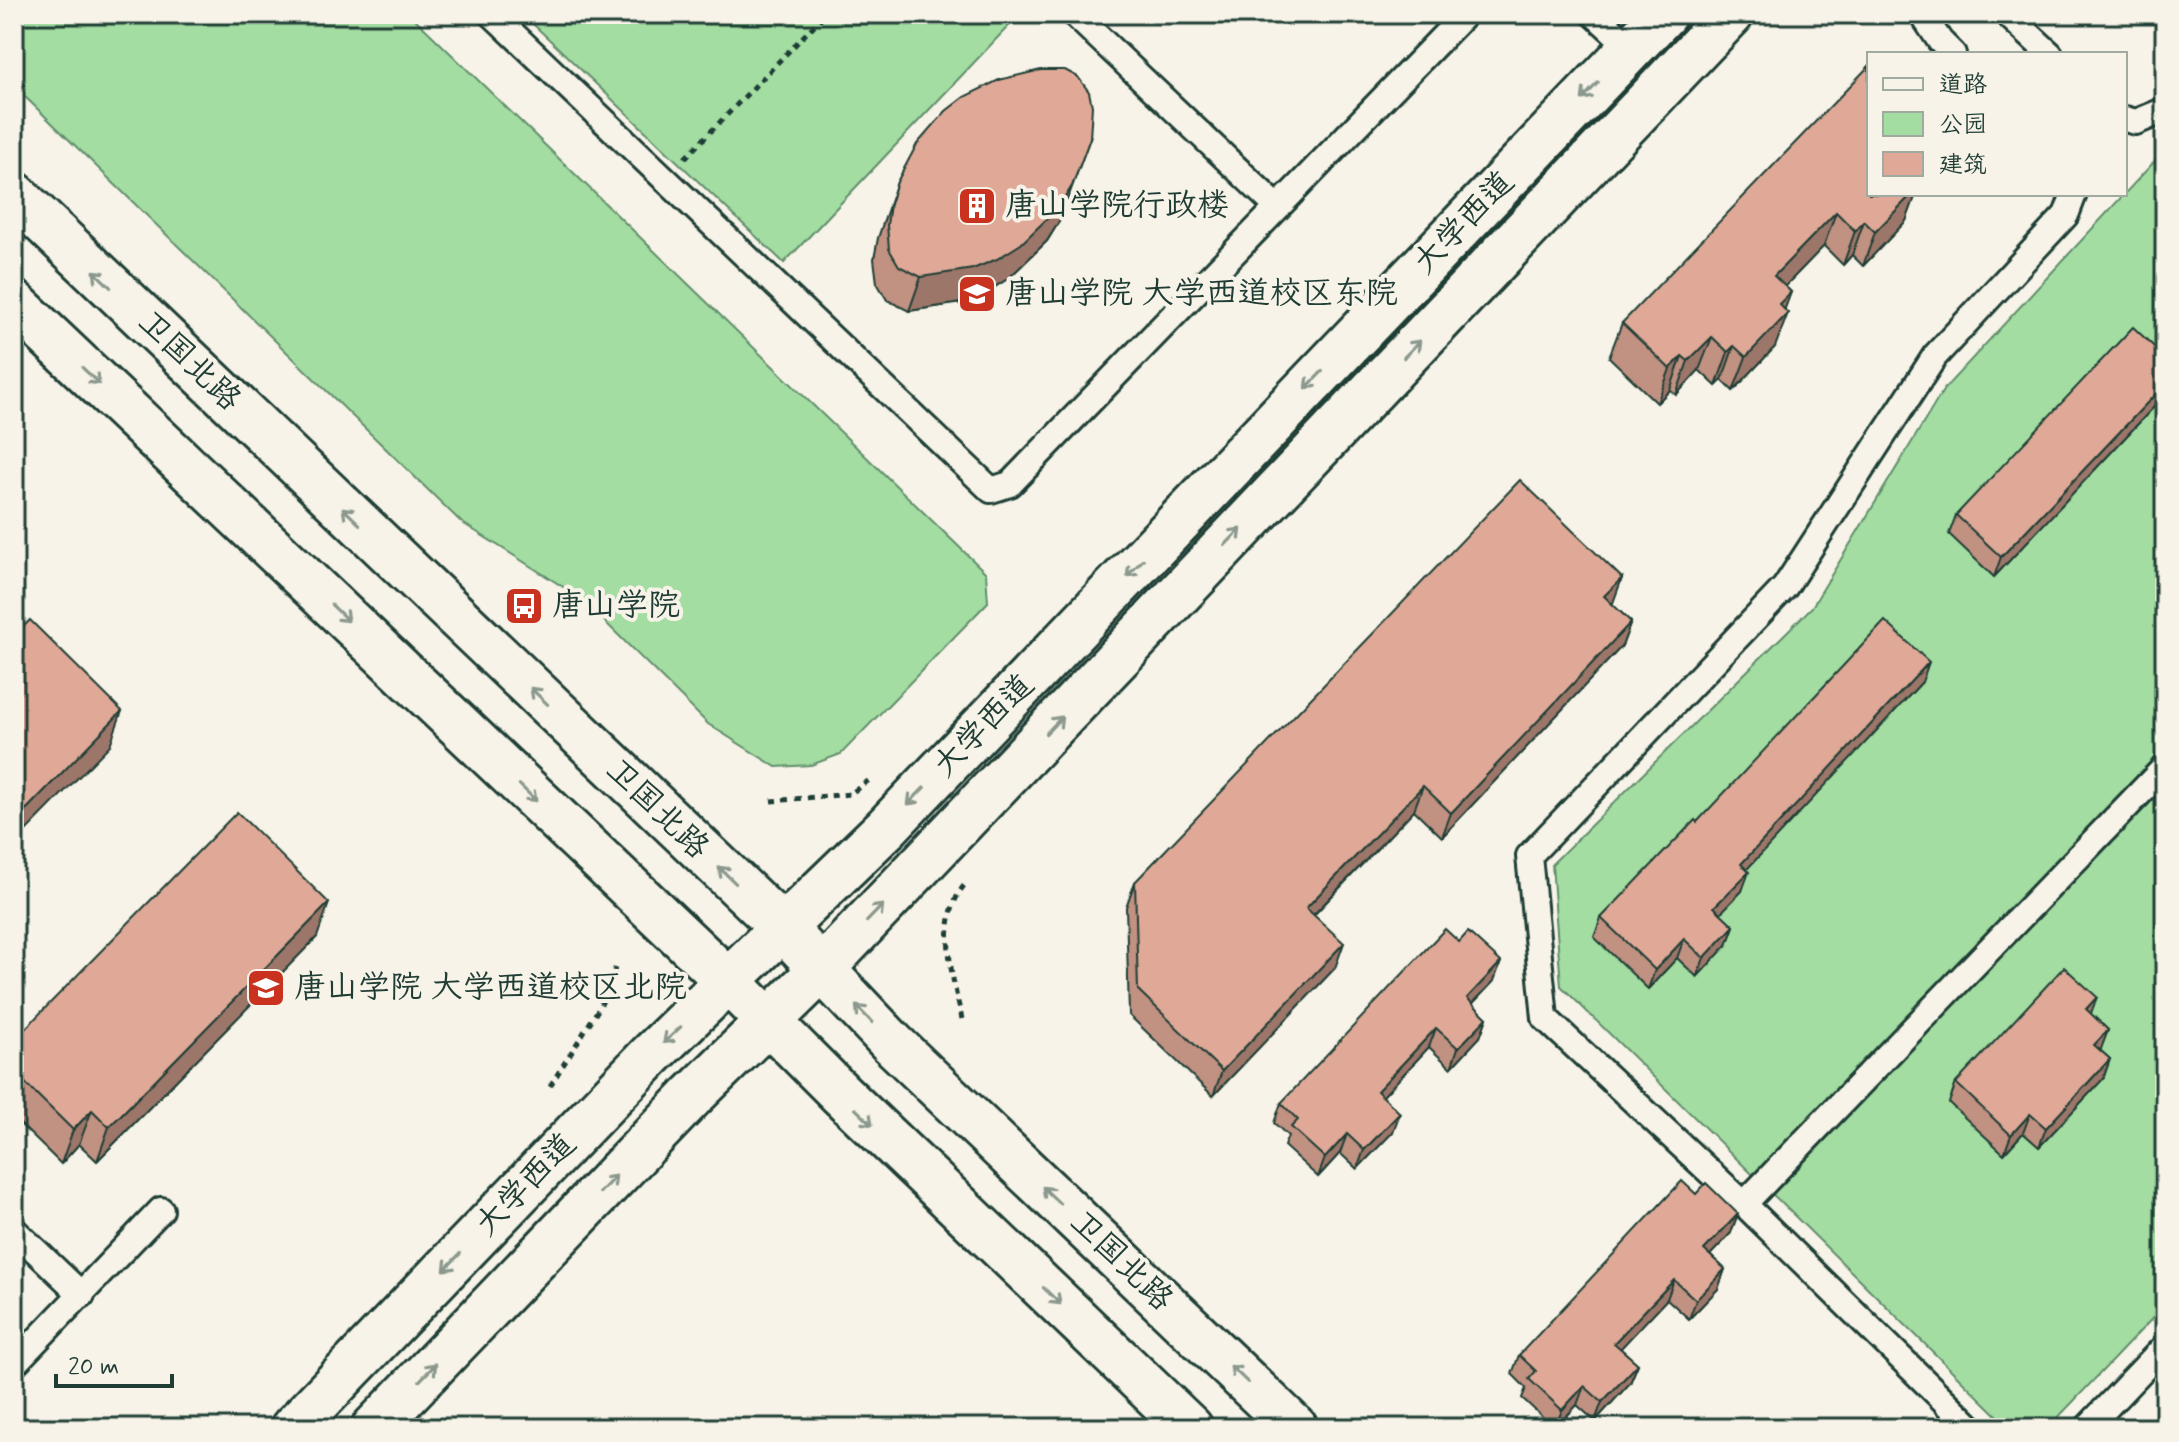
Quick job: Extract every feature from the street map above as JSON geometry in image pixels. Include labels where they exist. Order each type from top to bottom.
[{"type":"main road","name":"大学西道","points":[[293,1428],[651,1055],[897,817],[1664,14]]},
{"type":"main road","name":"大学西道","points":[[374,1428],[692,1096],[821,970],[1731,14]]},
{"type":"main road","name":"卫国北路","points":[[14,194],[784,929],[892,1043],[1295,1428]]},
{"type":"main road","points":[[14,303],[729,982],[1190,1428]]},
{"type":"lane","points":[[492,14],[991,490],[1010,484],[1465,14]]},
{"type":"lane","points":[[1074,14],[1277,207]]},
{"type":"lane","points":[[1594,14],[1631,48]]},
{"type":"lane","points":[[1922,14],[1951,52]]},
{"type":"lane","points":[[2007,14],[2048,52]]},
{"type":"lane","points":[[2127,120],[2136,122],[2165,110]]},
{"type":"lane","points":[[1972,1428],[1744,1204],[1545,1018],[1529,856],[1785,587],[1935,356],[2066,215],[2073,196]]},
{"type":"lane","points":[[1744,1204],[2165,767]]},
{"type":"lane","points":[[14,1364],[161,1210]]},
{"type":"lane","points":[[14,1230],[82,1295]]},
{"type":"lane","points":[[2087,1428],[2165,1346]]},
{"type":"path","points":[[665,179],[825,14]]},
{"type":"path","points":[[771,801],[850,794]]},
{"type":"path","points":[[955,895],[948,939],[962,1019]]},
{"type":"path","points":[[550,1086],[601,1005],[615,968]]},
{"type":"green space","points":[[14,14],[410,14],[986,573],[988,602],[841,754],[811,765],[776,767],[708,724],[582,599],[461,522],[14,86]]},
{"type":"green space","points":[[543,14],[1020,14],[784,263],[533,24]]},
{"type":"green space","points":[[2165,150],[2165,1305],[2051,1425],[2002,1420],[1561,986],[1552,864],[1812,607],[1944,389],[2122,196],[2127,196],[2127,191]]},
{"type":"building","points":[[1867,68],[1867,196],[1910,196],[1875,232],[1864,221],[1855,231],[1836,212],[1774,276],[1791,292],[1779,304],[1788,313],[1746,357],[1734,346],[1728,352],[1712,337],[1688,361],[1682,356],[1670,369],[1622,323]]},
{"type":"building","name":"唐山学院行政楼","points":[[1041,70],[1065,70],[1078,77],[1089,92],[1092,106],[1090,138],[1072,186],[1059,207],[1021,244],[973,269],[921,277],[899,266],[889,249],[887,225],[890,204],[897,182],[917,144],[946,111],[964,97],[999,80]]},
{"type":"building","points":[[2133,327],[2165,357],[2165,384],[2001,557],[1956,515]]},
{"type":"building","points":[[1520,480],[1622,578],[1604,596],[1631,622],[1451,813],[1423,786],[1306,908],[1344,943],[1222,1071],[1138,990],[1135,882]]},
{"type":"building","points":[[30,620],[122,711],[14,822],[14,636]]},
{"type":"building","points":[[1885,621],[1929,662],[1741,864],[1749,872],[1714,907],[1734,926],[1704,958],[1684,939],[1655,970],[1601,918],[1695,820],[1697,822]]},
{"type":"building","points":[[237,812],[329,903],[109,1127],[92,1110],[73,1130],[14,1072],[14,1040]]},
{"type":"building","points":[[1445,929],[1459,942],[1468,932],[1501,962],[1467,998],[1487,1018],[1458,1048],[1436,1028],[1377,1091],[1400,1113],[1364,1150],[1347,1134],[1325,1158],[1291,1127],[1298,1120],[1281,1103]]},
{"type":"building","points":[[2064,967],[2097,997],[2086,1009],[2108,1030],[2094,1045],[2110,1059],[2046,1128],[2030,1114],[2011,1135],[1956,1083]]},
{"type":"building","points":[[1682,1181],[1696,1194],[1706,1183],[1738,1214],[1704,1250],[1725,1269],[1696,1300],[1674,1280],[1614,1343],[1638,1364],[1602,1402],[1584,1386],[1562,1410],[1529,1379],[1536,1371],[1519,1355]]},
{"type":"building","points":[[2165,1413],[2165,1428],[2150,1428]]},
{"type":"place","name":"唐山学院行政楼","points":[[977,206]]},
{"type":"place","name":"唐山学院 大学西道校区东院","points":[[977,294]]},
{"type":"place","name":"唐山学院","points":[[524,606]]},
{"type":"place","name":"唐山学院 大学西道校区北院","points":[[266,988]]}]
